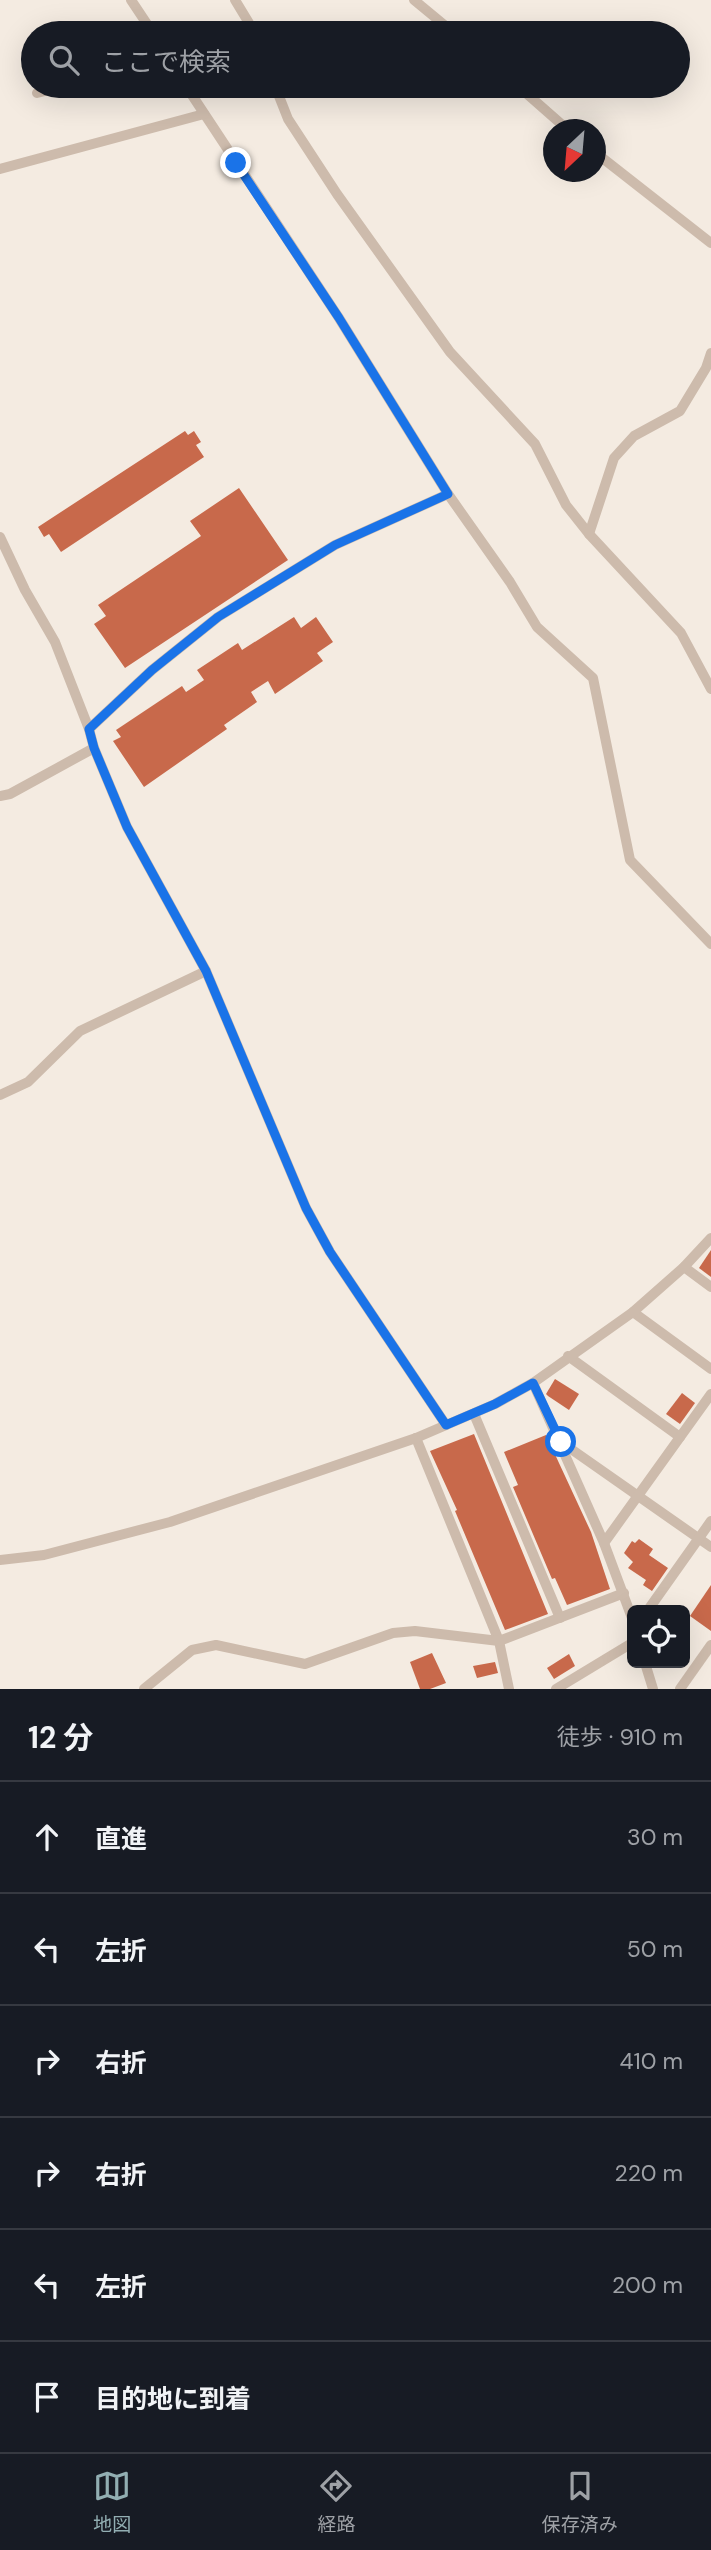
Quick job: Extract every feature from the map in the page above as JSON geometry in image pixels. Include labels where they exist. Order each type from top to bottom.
[{"type":"street","points":[[131,0],[145,21]]},
{"type":"street","points":[[234,0],[247,21]]},
{"type":"street","points":[[414,0],[439,21]]},
{"type":"street","points":[[194,98],[339,318],[448,494],[510,582],[537,627],[593,678],[630,860],[711,944]]},
{"type":"street","points":[[280,98],[288,119],[337,194],[450,352],[535,444],[566,505],[589,534],[681,633],[711,689]]},
{"type":"street","points":[[532,98],[556,119]]},
{"type":"street","points":[[0,169],[204,114]]},
{"type":"street","points":[[606,161],[711,243]]},
{"type":"street","points":[[589,534],[614,458],[634,436],[680,411],[706,368],[711,353]]},
{"type":"street","points":[[89,729],[152,670],[218,617],[335,545],[448,494]]},
{"type":"street","points":[[0,537],[25,590],[55,642],[94,748],[127,827],[206,971],[306,1208],[330,1252],[446,1425]]},
{"type":"street","points":[[0,796],[10,794],[94,748]]},
{"type":"street","points":[[0,1095],[28,1082],[80,1031],[206,971]]},
{"type":"street","points":[[0,1560],[44,1555],[170,1522],[416,1438],[474,1413],[533,1383],[633,1312],[684,1268],[711,1238]]},
{"type":"street","points":[[684,1268],[711,1287]]},
{"type":"street","points":[[633,1312],[711,1369]]},
{"type":"street","points":[[568,1356],[680,1437]]},
{"type":"street","points":[[533,1383],[561,1442],[628,1605]]},
{"type":"street","points":[[604,1544],[711,1394]]},
{"type":"street","points":[[474,1413],[560,1618]]},
{"type":"street","points":[[416,1438],[499,1641],[509,1689]]},
{"type":"street","points":[[561,1442],[711,1547]]},
{"type":"street","points":[[652,1605],[711,1521]]},
{"type":"street","points":[[144,1689],[192,1650],[202,1647],[216,1645],[305,1664],[393,1633],[415,1631],[499,1641],[624,1593]]},
{"type":"street","points":[[680,1689],[711,1645]]},
{"type":"street","points":[[556,1689],[627,1646]]},
{"type":"street","points":[[647,1668],[653,1689]]},
{"type":"building","points":[[185,431],[188,435],[194,431],[201,442],[196,445],[204,457],[61,552],[49,534],[44,537],[38,527]]},
{"type":"building","points":[[239,488],[288,560],[125,668],[94,624],[106,616],[98,605],[201,536],[190,521]]},
{"type":"building","points":[[294,617],[301,628],[316,617],[333,642],[317,653],[323,661],[275,694],[268,681],[251,692],[257,702],[224,725],[227,729],[144,787],[113,741],[121,737],[116,730],[182,686],[186,692],[204,680],[197,670],[238,643],[242,650]]},
{"type":"building","points":[[711,1250],[711,1277],[699,1268]]},
{"type":"building","points":[[555,1379],[579,1394],[569,1410],[546,1394]]},
{"type":"building","points":[[682,1393],[695,1403],[680,1424],[666,1414]]},
{"type":"building","points":[[474,1434],[548,1614],[505,1630],[455,1511],[457,1510],[430,1451]]},
{"type":"building","points":[[546,1435],[591,1532],[610,1589],[567,1605],[555,1578],[552,1579],[513,1487],[518,1485],[504,1452]]},
{"type":"building","points":[[639,1539],[653,1549],[649,1555],[668,1568],[652,1591],[643,1585],[646,1580],[628,1568],[633,1562],[624,1553],[632,1541],[635,1543]]},
{"type":"building","points":[[711,1585],[711,1631],[690,1616]]},
{"type":"building","points":[[432,1653],[446,1683],[430,1689],[420,1689],[410,1662]]},
{"type":"building","points":[[569,1654],[575,1666],[554,1679],[547,1668]]},
{"type":"building","points":[[495,1662],[498,1673],[477,1678],[473,1666]]},
{"type":"route","points":[[236,163],[339,318],[448,494],[335,545],[218,617],[152,670],[89,729],[94,748],[127,827],[206,971],[306,1208],[330,1252],[446,1425],[495,1404],[533,1383],[561,1442]]}]
